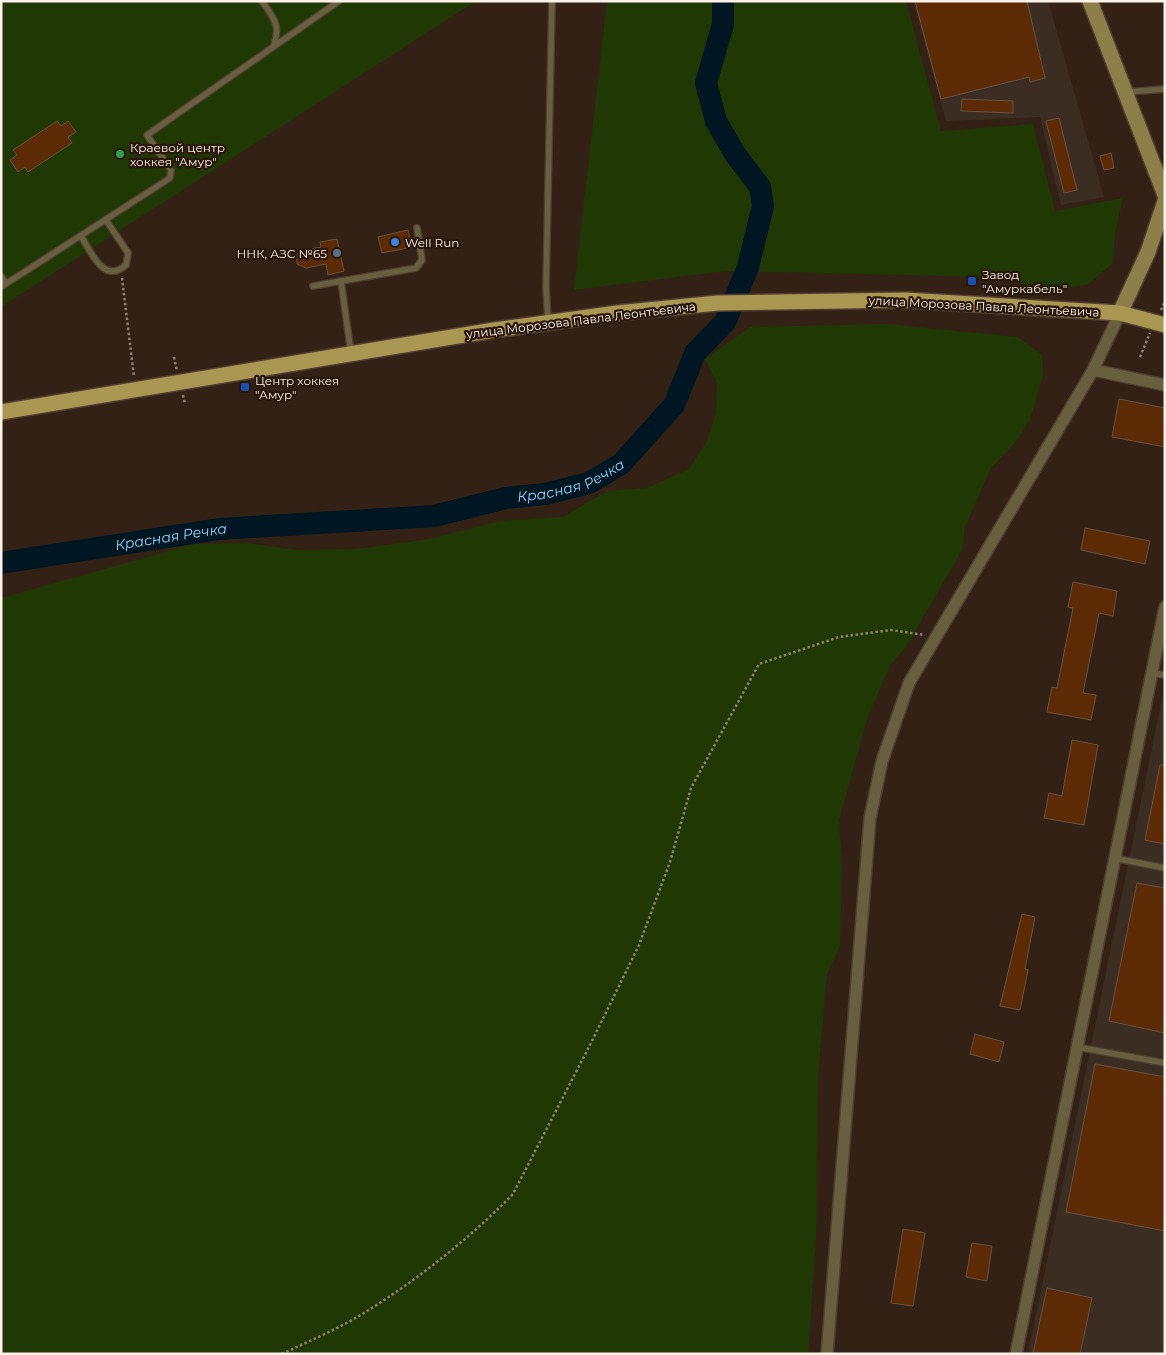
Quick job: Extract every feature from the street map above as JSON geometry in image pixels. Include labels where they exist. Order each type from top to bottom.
[{"type":"main road","name":"улица Морозова Павла Леонтьевича","points":[[1,412],[136,391],[350,353],[617,313],[718,303],[906,300],[1120,313],[1165,325]]},
{"type":"street","points":[[1090,1],[1165,195]]},
{"type":"street","points":[[827,1354],[870,818],[882,761],[909,683],[1093,370],[1148,252],[1165,201]]},
{"type":"street","points":[[1093,370],[1165,385]]},
{"type":"street","points":[[1016,1354],[1165,607]]},
{"type":"lane","points":[[262,1],[276,22],[278,34],[274,45]]},
{"type":"lane","points":[[1,276],[4,285],[170,178],[171,170],[147,134],[339,1]]},
{"type":"lane","points":[[548,323],[546,287],[552,1]]},
{"type":"lane","points":[[1125,92],[1165,89]]},
{"type":"lane","points":[[80,236],[103,269],[115,272],[122,268],[128,260],[128,253],[106,220]]},
{"type":"lane","points":[[313,286],[416,268],[422,260],[417,228]]},
{"type":"lane","points":[[340,281],[350,353]]},
{"type":"lane","points":[[1151,672],[1165,675]]},
{"type":"lane","points":[[1114,858],[1165,868]]},
{"type":"lane","points":[[1077,1047],[1165,1063]]},
{"type":"path","points":[[122,268],[122,285],[136,391]]},
{"type":"path","points":[[282,1354],[363,1313],[417,1276],[493,1214],[513,1194],[639,945],[670,862],[692,788],[759,664],[840,637],[891,630],[937,636]]},
{"type":"shaded area","points":[[913,1],[1048,1],[1104,197],[1061,205],[1040,117],[946,121]]},
{"type":"shaded area","points":[[1165,684],[1165,1354],[1028,1354]]},
{"type":"green space","name":"Краевой центр хоккея \"Амур\"","points":[[1,1],[476,1],[1,307]]},
{"type":"green space","points":[[607,1],[906,1],[941,131],[1033,124],[1055,211],[1123,198],[1115,233],[1113,263],[1087,285],[1047,290],[993,277],[725,271],[574,290]]},
{"type":"green space","points":[[887,324],[1018,337],[1042,355],[1043,376],[1030,420],[1014,444],[991,468],[965,527],[962,550],[906,647],[891,664],[868,716],[839,820],[842,867],[840,946],[827,974],[818,1077],[816,1239],[808,1354],[1,1354],[1,598],[194,544],[248,543],[297,550],[356,549],[429,539],[500,521],[563,517],[607,491],[647,488],[689,469],[707,441],[716,413],[717,384],[705,359],[750,327]]},
{"type":"building","points":[[915,1],[1027,1],[1045,78],[1030,82],[1029,77],[941,99]]},
{"type":"building","points":[[962,99],[1013,101],[1013,113],[961,111]]},
{"type":"building","points":[[1059,118],[1077,190],[1064,193],[1046,121]]},
{"type":"building","points":[[57,121],[61,126],[68,121],[76,132],[68,137],[72,143],[28,172],[25,167],[18,172],[10,160],[17,155],[13,150]]},
{"type":"building","points":[[1111,153],[1114,168],[1104,170],[1100,156]]},
{"type":"building","name":"Well Run","points":[[408,230],[412,247],[382,253],[378,237]]},
{"type":"building","points":[[337,239],[344,271],[328,275],[326,264],[306,268],[297,264],[297,254],[301,251],[321,247],[320,242]]},
{"type":"building","points":[[1119,399],[1165,408],[1165,447],[1112,437]]},
{"type":"building","points":[[1085,528],[1150,541],[1145,564],[1081,550]]},
{"type":"building","points":[[1073,582],[1117,591],[1113,616],[1099,613],[1083,693],[1096,695],[1091,720],[1047,712],[1052,687],[1057,688],[1073,608],[1068,607]]},
{"type":"building","points":[[1072,740],[1098,745],[1084,825],[1044,818],[1049,793],[1062,796]]},
{"type":"building","points":[[1160,765],[1165,765],[1165,844],[1145,840]]},
{"type":"building","points":[[1137,883],[1165,888],[1165,1033],[1109,1021]]},
{"type":"building","points":[[1022,914],[1035,917],[1025,969],[1028,970],[1020,1010],[1000,1006]]},
{"type":"building","points":[[975,1034],[1004,1042],[999,1062],[970,1054]]},
{"type":"building","points":[[1095,1064],[1165,1077],[1165,1231],[1066,1212]]},
{"type":"building","points":[[903,1229],[925,1233],[913,1306],[891,1303]]},
{"type":"building","points":[[972,1243],[992,1246],[987,1281],[966,1277]]},
{"type":"building","points":[[1047,1288],[1092,1298],[1080,1354],[1033,1354]]},
{"type":"waterway","name":"Красная Речка","points":[[1,563],[219,529],[434,516],[506,498],[545,494],[589,483],[621,464],[674,405],[695,353],[725,322],[748,267],[763,206],[760,187],[735,154],[716,121],[706,83],[723,24],[723,1]]},
{"type":"place","name":"Краевой центр хоккея \"Амур\"","points":[[120,154]]},
{"type":"place","name":"Well Run","points":[[395,242]]},
{"type":"place","name":"ННК, АЗС №65","points":[[337,253]]},
{"type":"place","name":"Завод \"Амуркабель\"","points":[[972,281]]},
{"type":"place","name":"Центр хоккея \"Амур\"","points":[[245,387]]}]
